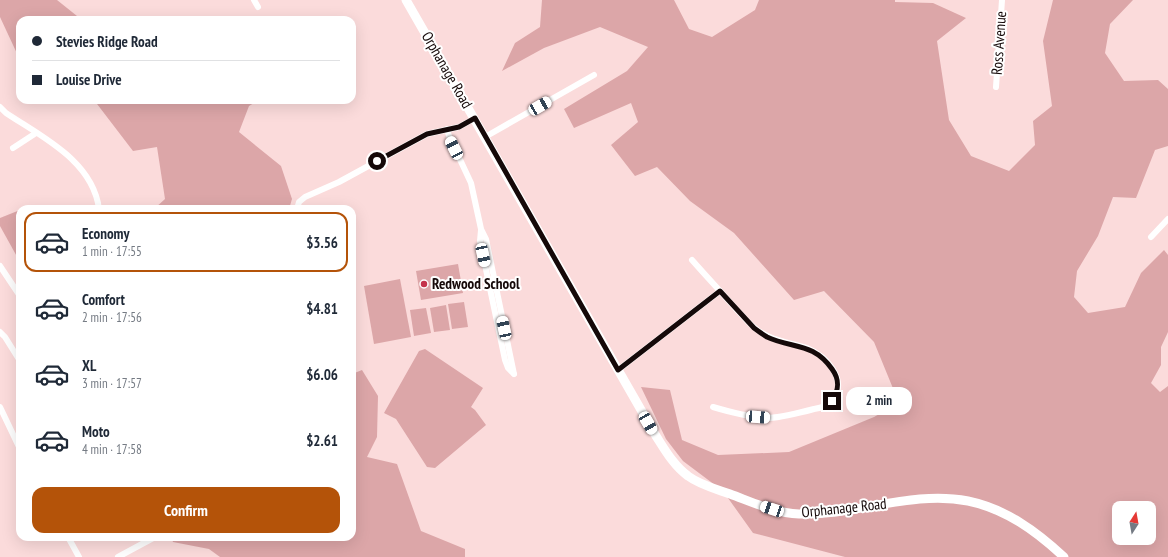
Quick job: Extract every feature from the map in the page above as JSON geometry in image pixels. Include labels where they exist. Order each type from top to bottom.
[{"type":"main road","name":"Orphanage Road","points":[[406,0],[666,453],[688,476],[699,482],[765,507],[798,514],[821,514],[923,499],[952,499],[968,501],[996,509],[1023,523],[1064,557]]},
{"type":"street","points":[[254,0],[258,7]]},
{"type":"street","name":"Ross Avenue","points":[[996,87],[1002,0]]},
{"type":"street","points":[[486,137],[594,75]]},
{"type":"street","points":[[0,108],[69,156],[78,165],[95,190],[98,205]]},
{"type":"street","points":[[299,205],[305,197],[339,182],[427,134],[459,127],[475,118]]},
{"type":"street","points":[[447,129],[448,136],[472,183],[481,229],[486,239],[514,374],[508,368],[505,360],[480,241],[481,229]]},
{"type":"street","points":[[13,148],[36,133]]},
{"type":"street","points":[[1151,237],[1168,220]]},
{"type":"street","points":[[692,260],[754,328],[776,340],[808,349],[817,354],[836,374],[838,384],[836,394],[828,404],[817,409],[786,416],[767,418],[758,417],[712,407]]},
{"type":"street","points":[[0,266],[16,290]]},
{"type":"street","points":[[618,370],[720,291]]},
{"type":"street","points":[[0,332],[16,355]]},
{"type":"street","points":[[0,407],[16,441]]},
{"type":"street","points":[[70,541],[79,557]]},
{"type":"street","points":[[118,557],[148,541]]},
{"type":"shaded area","points":[[0,0],[57,0],[77,16],[16,16],[16,51],[0,17]]},
{"type":"shaded area","points":[[542,0],[674,0],[689,29],[712,37],[755,10],[759,0],[895,0],[895,2],[933,3],[966,18],[937,41],[949,120],[971,156],[1009,171],[1035,145],[1033,121],[1052,106],[1043,41],[1053,0],[1133,0],[1110,24],[1105,53],[1124,81],[1158,80],[1168,89],[1168,146],[1155,150],[1136,198],[1113,197],[1098,236],[1077,271],[1074,297],[1088,313],[1125,307],[1141,273],[1164,250],[1168,255],[1168,332],[1161,347],[1161,365],[1151,383],[1160,392],[1168,386],[1168,557],[845,557],[753,533],[723,491],[683,461],[666,439],[641,387],[670,390],[682,440],[718,455],[789,452],[874,417],[899,403],[874,342],[824,291],[794,300],[734,233],[690,201],[657,167],[635,176],[611,145],[638,122],[631,103],[574,128],[564,109],[627,71],[648,47],[600,27],[544,48],[502,71],[515,43],[540,27]]},
{"type":"shaded area","points":[[97,104],[252,104],[249,106],[239,132],[281,166],[292,199],[290,205],[158,205],[165,199],[157,147],[133,151]]},
{"type":"shaded area","points":[[16,212],[16,255],[0,226],[0,218]]},
{"type":"shaded area","points":[[458,264],[463,293],[421,300],[416,271]]},
{"type":"shaded area","points":[[400,279],[411,337],[374,344],[364,286]]},
{"type":"shaded area","points":[[464,302],[468,327],[452,329],[448,304]]},
{"type":"shaded area","points":[[446,305],[450,330],[434,332],[430,308]]},
{"type":"shaded area","points":[[426,308],[431,333],[414,336],[410,310]]},
{"type":"shaded area","points":[[425,349],[483,388],[471,407],[486,425],[435,468],[427,467],[396,419],[384,413],[419,351]]},
{"type":"shaded area","points":[[362,370],[378,396],[377,437],[367,457],[397,464],[421,531],[465,549],[465,557],[220,557],[209,549],[173,542],[356,541],[356,372]]},
{"type":"place","name":"Redwood School","points":[[424,284]]},
{"type":"route","points":[[377,161],[427,134],[459,127],[475,118],[618,370],[720,291],[754,328],[761,333],[776,340],[808,349],[823,359],[830,366],[838,379],[838,389],[832,401]]}]
